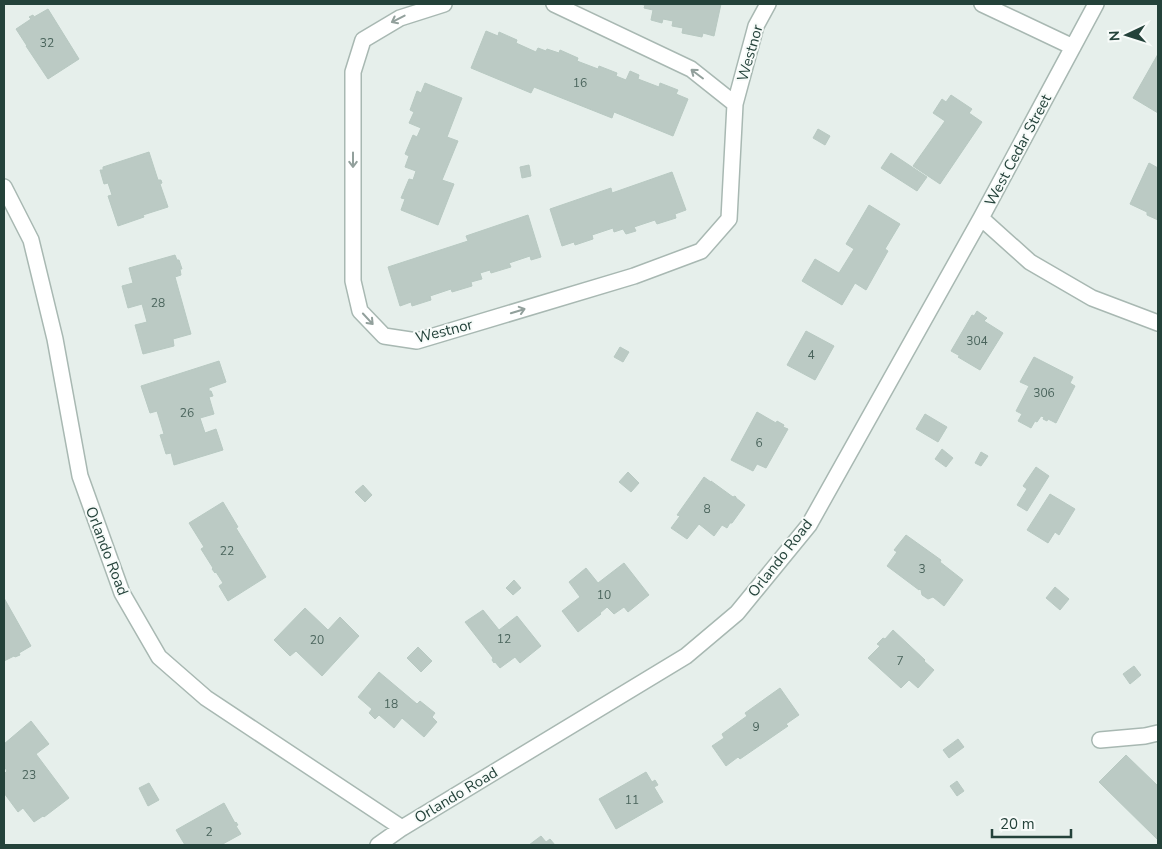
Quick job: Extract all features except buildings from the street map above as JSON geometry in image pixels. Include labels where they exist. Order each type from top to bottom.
[{"type":"street","name":"Westnor","points":[[554,4],[692,69],[735,104]]},
{"type":"street","name":"Westnor","points":[[435,5],[400,18],[364,40],[353,72],[353,281],[360,311],[384,336],[417,341],[634,276],[701,251],[729,219],[735,104],[756,26],[768,4]]},
{"type":"street","points":[[982,4],[1073,47]]},
{"type":"street","name":"West Cedar Street","points":[[1096,4],[981,218],[1030,262],[1092,298],[1158,323]]},
{"type":"street","name":"Orlando Road","points":[[4,187],[31,240],[55,338],[80,476],[122,593],[159,657],[206,698],[402,828],[686,656],[737,613],[809,525],[981,218]]},
{"type":"street","points":[[1100,740],[1158,733]]},
{"type":"street","points":[[378,845],[402,828]]}]
